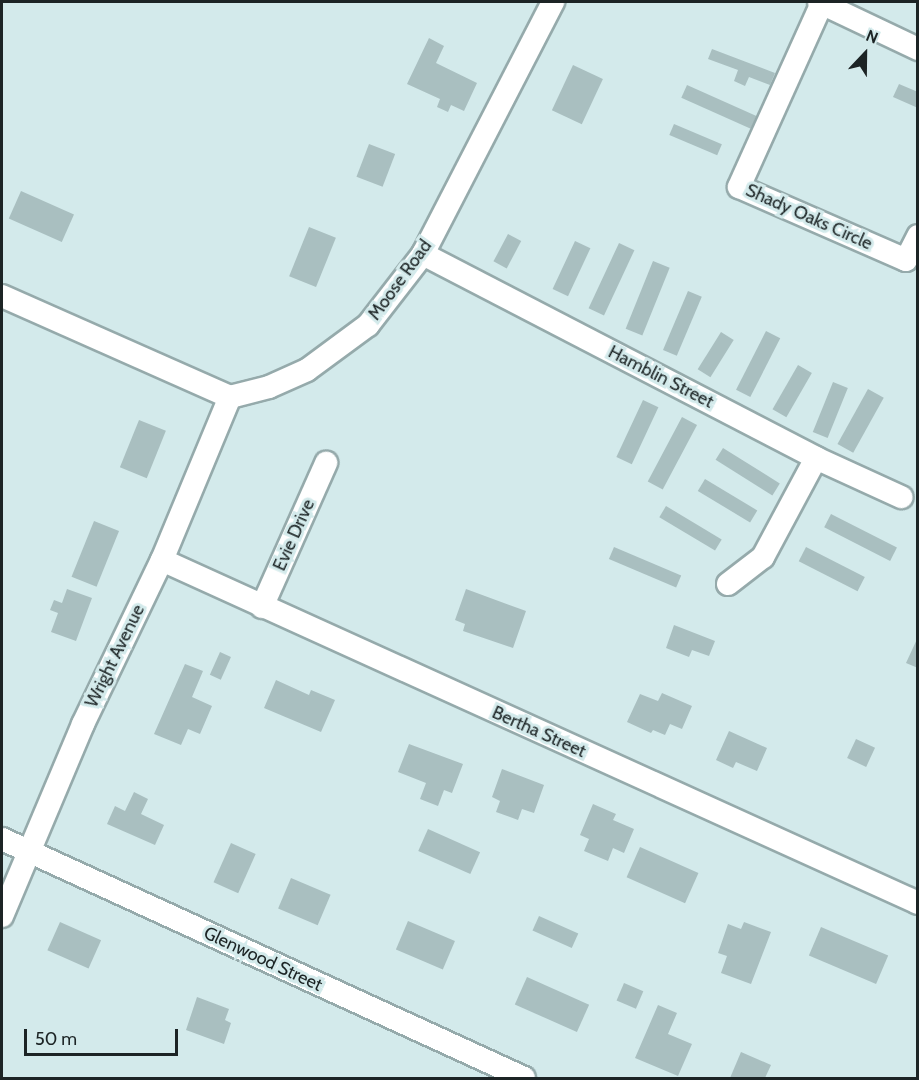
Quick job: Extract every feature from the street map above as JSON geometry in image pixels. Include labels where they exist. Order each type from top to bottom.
[{"type":"street","name":"Moose Road","points":[[230,397],[269,387],[307,370],[368,325],[423,254],[553,2]]},
{"type":"street","points":[[821,2],[918,49]]},
{"type":"street","name":"Shady Oaks Circle","points":[[821,2],[739,187],[906,260],[918,236]]},
{"type":"street","name":"Hamblin Street","points":[[423,254],[816,458],[901,497]]},
{"type":"street","points":[[2,296],[230,397]]},
{"type":"street","name":"Wright Avenue","points":[[2,916],[82,724],[162,560],[230,397]]},
{"type":"street","points":[[728,584],[763,557],[816,458]]},
{"type":"street","name":"Evie Drive","points":[[262,607],[326,463]]},
{"type":"street","name":"Bertha Street","points":[[162,560],[918,903]]},
{"type":"street","name":"Glenwood Street","points":[[2,839],[524,1078]]},
{"type":"building","points":[[429,38],[444,46],[436,63],[477,83],[464,111],[451,105],[448,112],[437,107],[440,99],[407,84]]},
{"type":"building","points":[[712,49],[775,73],[770,85],[749,77],[745,86],[734,81],[738,70],[708,59]]},
{"type":"building","points":[[573,65],[603,79],[582,124],[552,110]]},
{"type":"building","points":[[899,84],[918,92],[918,108],[893,97]]},
{"type":"building","points":[[687,85],[756,116],[751,129],[681,98]]},
{"type":"building","points":[[674,124],[722,144],[717,155],[669,135]]},
{"type":"building","points":[[369,144],[395,154],[383,187],[356,177]]},
{"type":"building","points":[[21,191],[74,215],[62,242],[9,218]]},
{"type":"building","points":[[309,227],[336,238],[316,287],[289,276]]},
{"type":"building","points":[[508,234],[521,241],[507,268],[493,261]]},
{"type":"building","points":[[575,241],[590,248],[568,296],[553,289]]},
{"type":"building","points":[[619,243],[634,250],[604,315],[589,308]]},
{"type":"building","points":[[653,261],[670,268],[642,335],[626,329]]},
{"type":"building","points":[[688,291],[702,297],[677,356],[663,350]]},
{"type":"building","points":[[766,331],[780,338],[750,397],[736,390]]},
{"type":"building","points":[[721,332],[734,340],[710,377],[698,369]]},
{"type":"building","points":[[798,365],[812,373],[786,417],[772,409]]},
{"type":"building","points":[[833,382],[848,388],[828,438],[813,432]]},
{"type":"building","points":[[868,389],[884,398],[853,453],[837,444]]},
{"type":"building","points":[[643,400],[658,407],[632,464],[616,457]]},
{"type":"building","points":[[682,417],[697,425],[663,489],[648,481]]},
{"type":"building","points":[[139,420],[166,431],[147,478],[120,467]]},
{"type":"building","points":[[723,448],[780,484],[772,495],[716,460]]},
{"type":"building","points":[[705,479],[757,510],[750,522],[698,491]]},
{"type":"building","points":[[666,506],[722,539],[715,551],[659,517]]},
{"type":"building","points":[[831,514],[897,548],[890,561],[824,527]]},
{"type":"building","points":[[94,521],[119,531],[97,587],[72,577]]},
{"type":"building","points":[[614,547],[681,576],[676,587],[609,559]]},
{"type":"building","points":[[806,547],[865,577],[858,591],[799,561]]},
{"type":"building","points":[[67,589],[92,598],[76,641],[51,632],[58,613],[50,610],[54,600],[62,603]]},
{"type":"building","points":[[466,589],[526,611],[513,648],[463,631],[465,624],[455,620]]},
{"type":"building","points":[[674,625],[715,641],[709,656],[692,650],[689,657],[666,648]]},
{"type":"building","points":[[918,637],[918,668],[906,663]]},
{"type":"building","points":[[220,652],[231,657],[221,680],[210,675]]},
{"type":"building","points":[[185,664],[203,671],[192,697],[212,706],[200,734],[188,729],[181,745],[154,734]]},
{"type":"building","points":[[276,680],[309,695],[311,690],[335,700],[321,732],[264,708]]},
{"type":"building","points":[[662,693],[692,706],[682,729],[670,724],[665,735],[653,730],[651,733],[627,722],[640,694],[658,701]]},
{"type":"building","points":[[729,731],[767,748],[757,771],[736,762],[733,768],[716,760]]},
{"type":"building","points":[[856,739],[875,748],[866,767],[847,758]]},
{"type":"building","points":[[409,744],[463,764],[452,793],[444,790],[438,806],[420,799],[426,783],[398,772]]},
{"type":"building","points":[[502,769],[544,785],[534,813],[522,809],[518,820],[496,812],[500,801],[492,797]]},
{"type":"building","points":[[134,792],[148,799],[141,814],[164,825],[155,845],[107,824],[115,806],[125,811]]},
{"type":"building","points":[[593,804],[616,814],[613,820],[634,829],[624,853],[613,848],[608,861],[584,851],[589,839],[580,835]]},
{"type":"building","points":[[428,829],[480,852],[470,874],[418,851]]},
{"type":"building","points":[[231,843],[256,854],[238,893],[214,882]]},
{"type":"building","points":[[640,847],[698,873],[685,903],[627,877]]},
{"type":"building","points":[[291,878],[331,895],[318,925],[278,908]]},
{"type":"building","points":[[539,916],[578,933],[572,948],[532,931]]},
{"type":"building","points":[[408,921],[455,941],[443,969],[396,950]]},
{"type":"building","points":[[60,922],[101,940],[89,969],[47,950]]},
{"type":"building","points":[[744,922],[771,932],[751,984],[721,973],[727,956],[718,953],[728,924],[741,929]]},
{"type":"building","points":[[821,927],[888,956],[876,984],[809,956]]},
{"type":"building","points":[[527,977],[589,1005],[577,1032],[515,1004]]},
{"type":"building","points":[[624,983],[643,991],[636,1009],[617,1000]]},
{"type":"building","points":[[197,997],[229,1009],[225,1020],[231,1023],[224,1044],[186,1030]]},
{"type":"building","points":[[658,1005],[677,1013],[668,1034],[692,1044],[678,1076],[635,1058]]},
{"type":"building","points":[[741,1052],[771,1065],[765,1078],[730,1078]]}]
